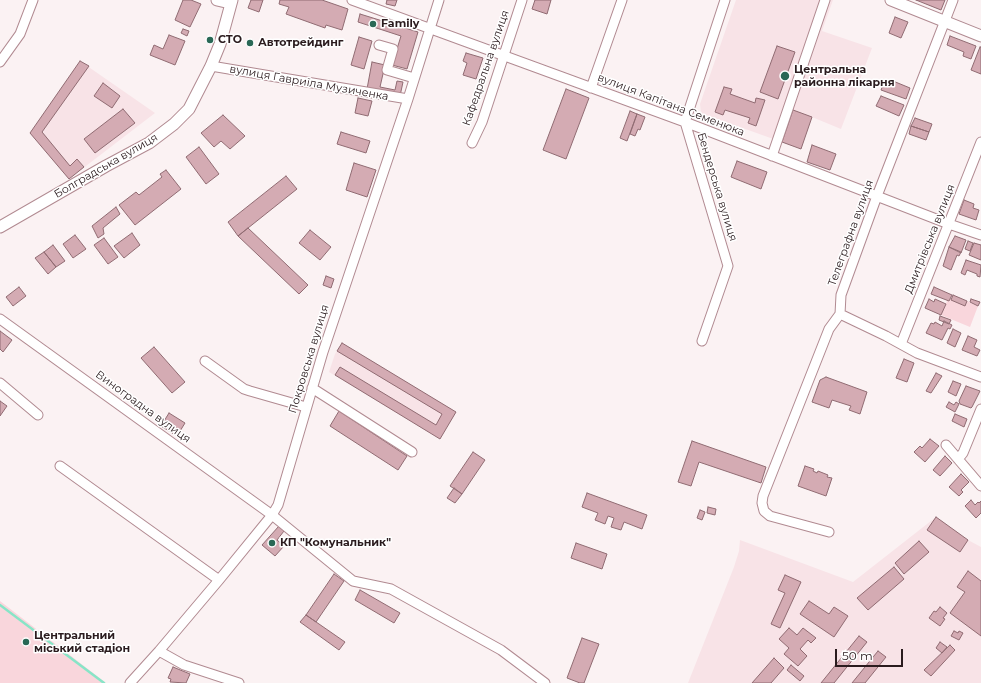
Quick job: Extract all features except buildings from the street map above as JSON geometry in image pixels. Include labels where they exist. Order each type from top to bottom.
[{"type":"main road","points":[[217,0],[231,2]]},
{"type":"main road","points":[[891,0],[981,36]]},
{"type":"main road","name":"Болградська вулиця","points":[[0,227],[149,143],[174,124],[189,109],[211,66],[220,44],[231,2]]},
{"type":"street","points":[[0,62],[20,34],[33,0]]},
{"type":"street","name":"вулиця Капітана Семенюка","points":[[352,0],[685,122],[981,235]]},
{"type":"street","name":"Покровська вулиця","points":[[130,683],[219,580],[272,515],[278,505],[312,388],[408,99],[439,0]]},
{"type":"street","name":"Кафедральна вулиця","points":[[472,143],[482,122],[522,0]]},
{"type":"street","points":[[591,88],[622,0]]},
{"type":"street","name":"Бендерська вулиця","points":[[702,341],[728,266],[685,122],[724,0]]},
{"type":"street","points":[[772,156],[825,0]]},
{"type":"street","name":"Телеграфна вулиця","points":[[829,532],[770,516],[764,511],[762,503],[763,496],[830,329],[840,314],[842,295],[877,196],[954,0]]},
{"type":"street","points":[[380,45],[393,49],[387,70],[414,78]]},
{"type":"street","name":"вулиця Гавриїла Музиченка","points":[[211,66],[408,99]]},
{"type":"street","name":"Дмитрівська вулиця","points":[[901,344],[981,142]]},
{"type":"street","points":[[840,314],[917,353],[981,377]]},
{"type":"street","name":"Виноградна вулиця","points":[[0,320],[272,515],[353,581],[391,589],[501,650],[545,683]]},
{"type":"street","points":[[205,361],[250,392],[306,407]]},
{"type":"street","points":[[0,383],[38,415]]},
{"type":"street","points":[[312,388],[412,452]]},
{"type":"street","points":[[958,459],[963,453],[981,409]]},
{"type":"street","points":[[946,445],[981,486]]},
{"type":"street","points":[[60,466],[219,580]]},
{"type":"street","points":[[159,651],[184,665],[239,683]]},
{"type":"shaded area","name":"Центральна районна лікарня","points":[[736,0],[833,0],[822,31],[872,48],[841,129],[812,117],[801,149],[701,113],[700,104]]},
{"type":"shaded area","points":[[80,61],[155,113],[69,179],[30,133]]},
{"type":"shaded area","points":[[950,299],[965,306],[967,301],[978,306],[970,327],[941,315],[947,301]]},
{"type":"shaded area","points":[[342,343],[456,412],[440,439],[329,372],[335,354]]},
{"type":"shaded area","points":[[936,517],[968,540],[981,547],[981,683],[688,683],[734,567],[739,551],[740,540],[853,582]]},
{"type":"shaded area","name":"Центральний міський стадіон","points":[[0,601],[106,683],[0,683]]},
{"type":"waterway","points":[[0,605],[104,683]]},
{"type":"place","name":"Family","points":[[373,24]]},
{"type":"place","name":"СТО","points":[[210,40]]},
{"type":"place","name":"Автотрейдинг","points":[[250,43]]},
{"type":"place","name":"Центральна районна лікарня","points":[[785,76]]},
{"type":"place","name":"КП \"Комунальник\"","points":[[272,543]]},
{"type":"place","name":"Центральний міський стадіон","points":[[26,642]]}]
